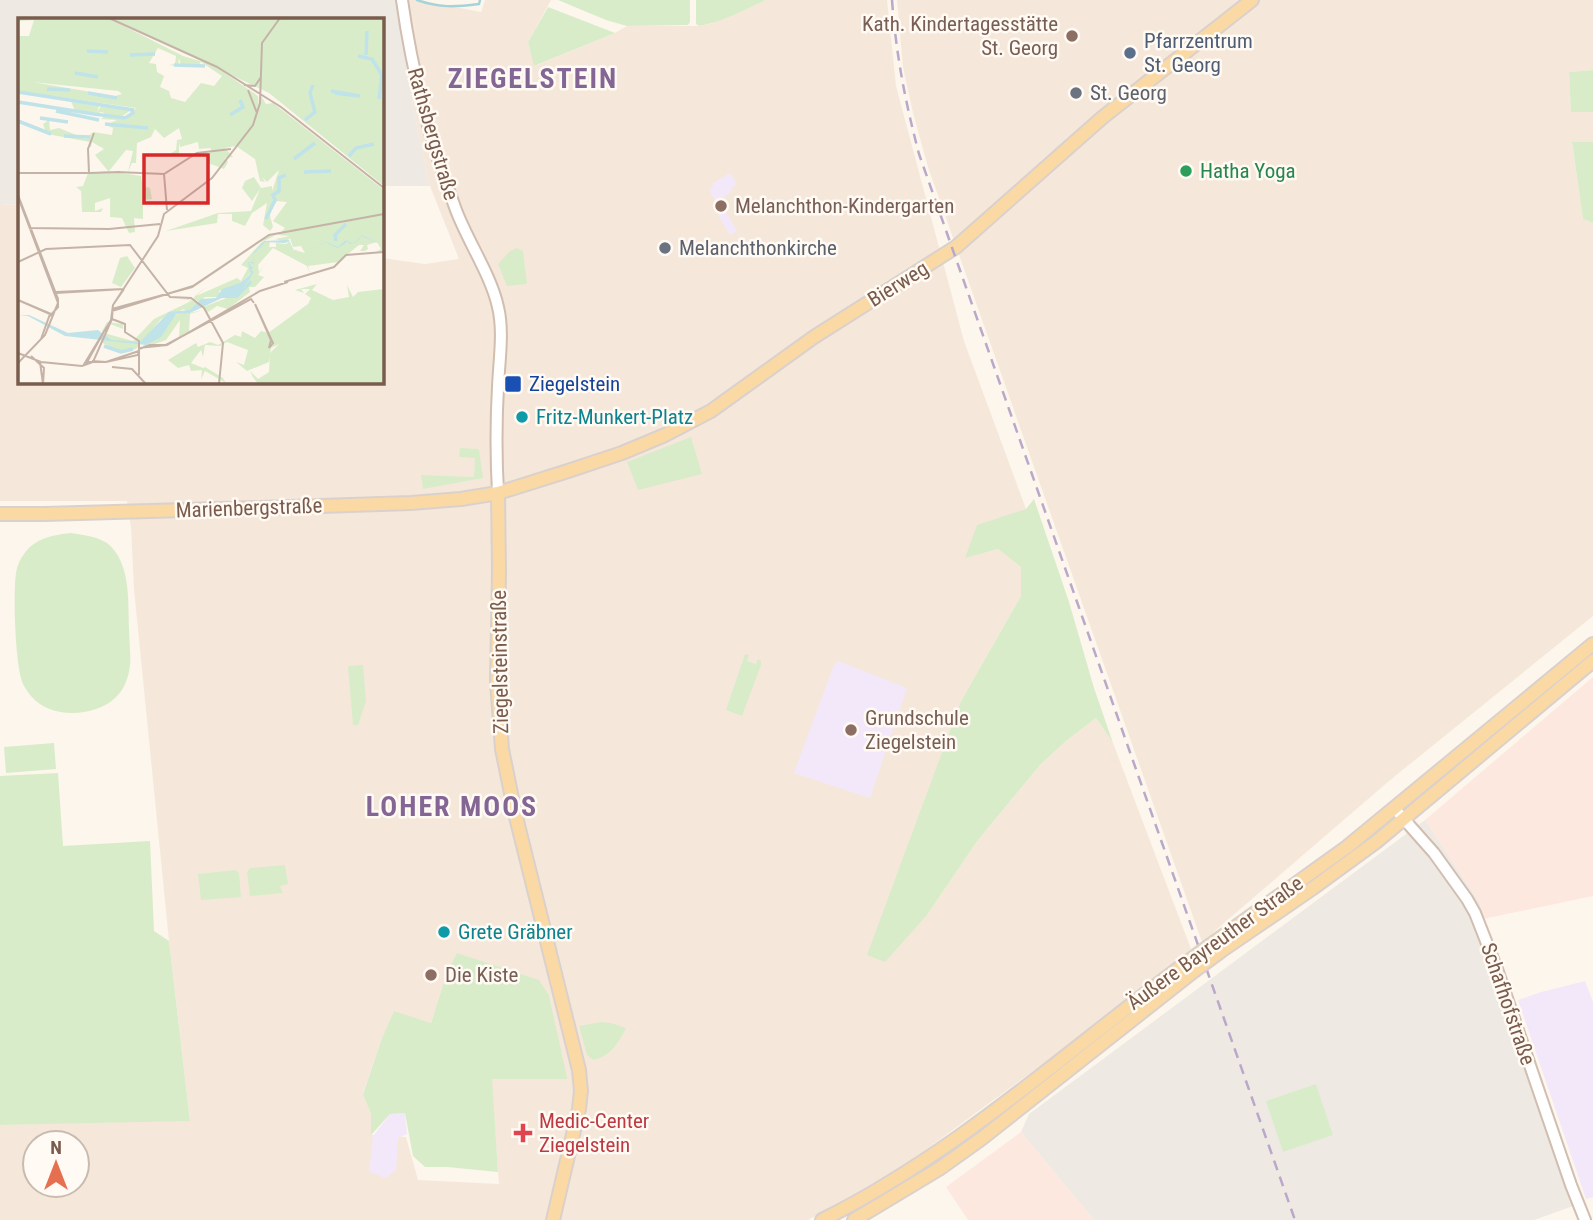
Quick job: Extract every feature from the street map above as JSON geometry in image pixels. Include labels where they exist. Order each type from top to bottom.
[{"type":"main road","name":"Bierweg","points":[[498,493],[622,453],[672,433],[711,411],[814,337],[956,247],[1103,117],[1252,0]]},
{"type":"main road","name":"Marienbergstraße","points":[[0,513],[388,504],[461,499],[498,493]]},
{"type":"main road","name":"Ziegelsteinstraße","points":[[498,493],[497,682],[502,749],[512,801],[581,1085],[577,1121],[553,1220]]},
{"type":"main road","name":"Äußere Bayreuther Straße","points":[[822,1220],[884,1187],[943,1149],[1218,946],[1351,861],[1400,814],[1593,644]]},
{"type":"main road","name":"Äußere Bayreuther Straße","points":[[1400,814],[1593,661]]},
{"type":"main road","name":"Äußere Bayreuther Straße","points":[[853,1220],[930,1175],[981,1139],[1192,966]]},
{"type":"street","name":"Rathsbergstraße","points":[[402,0],[414,71],[431,137],[458,215],[480,263]]},
{"type":"street","name":"Ziegelsteinstraße","points":[[480,263],[495,298],[499,317],[496,446],[498,493]]},
{"type":"street","name":"Schafhofstraße","points":[[1400,814],[1434,853],[1475,913],[1584,1220]]},
{"type":"shaded area","points":[[0,0],[405,0],[413,108],[430,186],[383,186],[383,18],[18,18],[18,205],[0,204]]},
{"type":"shaded area","points":[[405,0],[419,0],[481,12],[485,0],[551,0],[528,42],[535,66],[627,26],[710,24],[766,0],[887,0],[896,86],[964,341],[1026,509],[966,557],[998,549],[1021,567],[1021,596],[961,701],[927,915],[978,840],[1040,765],[1096,718],[1113,743],[1191,949],[1074,1041],[905,1165],[808,1220],[0,1220],[0,1125],[190,1120],[169,941],[127,501],[0,501],[0,204],[18,205],[18,383],[383,383],[383,258],[425,264],[459,259],[430,186],[413,108]],"holes":[[[447,972],[549,995],[567,1079],[491,1079],[499,1184],[418,1180],[406,1137],[372,1135],[371,1114],[363,1093],[394,1012],[431,1023]]]},
{"type":"shaded area","points":[[897,0],[1593,0],[1593,70],[1569,72],[1571,111],[1593,112],[1593,142],[1572,143],[1583,219],[1593,223],[1593,616],[1389,781],[1202,942],[928,167],[903,67]]},
{"type":"shaded area","name":"Melanchthon-Kindergarten","points":[[730,173],[737,184],[719,200],[737,231],[730,235],[718,215],[722,212],[709,190],[714,187],[712,184]]},
{"type":"shaded area","name":"Grundschule Ziegelstein","points":[[838,661],[907,688],[870,798],[794,773],[834,665]]},
{"type":"shaded area","points":[[1593,677],[1593,896],[1483,919],[1480,903],[1425,820]]},
{"type":"shaded area","points":[[1425,820],[1480,903],[1576,1205],[1534,1220],[1094,1220],[1021,1132],[1029,1114]]},
{"type":"shaded area","points":[[1585,981],[1593,1002],[1593,1197],[1586,1199],[1518,1000]]},
{"type":"shaded area","points":[[405,1113],[407,1134],[398,1138],[396,1170],[386,1178],[369,1172],[373,1136],[390,1114]]},
{"type":"shaded area","points":[[1021,1132],[1094,1220],[968,1220],[946,1187]]},
{"type":"green space","points":[[558,0],[690,0],[690,22],[688,25],[627,26]]},
{"type":"green space","points":[[696,0],[766,0],[725,19],[699,26],[696,24]]},
{"type":"green space","points":[[548,7],[615,33],[534,66],[528,42]]},
{"type":"green space","points":[[1593,70],[1593,112],[1571,112],[1569,72]]},
{"type":"green space","points":[[1572,142],[1593,142],[1593,223],[1583,219]]},
{"type":"green space","points":[[517,248],[523,251],[527,283],[507,286],[498,264],[510,251]]},
{"type":"green space","points":[[691,437],[702,474],[638,490],[627,462]]},
{"type":"green space","points":[[460,448],[479,449],[483,478],[423,489],[421,475],[474,477],[475,458],[459,457]]},
{"type":"green space","points":[[1034,499],[1113,743],[1096,718],[1040,765],[978,840],[927,915],[885,962],[867,955],[961,701],[1021,596],[1021,567],[998,549],[965,558],[977,525],[1026,509]]},
{"type":"green space","points":[[71,533],[107,543],[120,560],[127,582],[130,656],[127,679],[115,698],[96,709],[73,713],[50,709],[40,704],[24,686],[16,647],[15,613],[16,573],[23,556],[39,541]]},
{"type":"green space","points":[[745,654],[749,655],[747,661],[756,664],[758,659],[761,665],[742,716],[726,710]]},
{"type":"green space","points":[[363,665],[366,701],[358,725],[353,725],[348,666]]},
{"type":"green space","points":[[54,743],[56,769],[6,773],[4,747]]},
{"type":"green space","points":[[58,773],[63,846],[150,841],[154,931],[169,941],[190,1121],[0,1125],[0,776]]},
{"type":"green space","points":[[285,865],[288,884],[280,886],[283,893],[250,896],[247,872],[250,868]]},
{"type":"green space","points":[[235,870],[239,873],[241,897],[201,900],[198,874]]},
{"type":"green space","points":[[457,953],[539,980],[549,995],[567,1077],[492,1079],[498,1172],[425,1167],[413,1156],[405,1113],[390,1114],[371,1135],[371,1114],[363,1094],[394,1011],[431,1023],[447,972]]},
{"type":"green space","points":[[601,1022],[626,1028],[605,1056],[593,1060],[587,1055],[579,1026]]},
{"type":"green space","points":[[1316,1084],[1333,1135],[1283,1152],[1266,1101]]},
{"type":"waterway","points":[[417,0],[440,6],[479,4],[480,0]]},
{"type":"railway","points":[[892,0],[902,77],[919,154],[1295,1220]]},
{"type":"place","name":"Kath. Kindertagesstätte St. Georg","points":[[1072,36]]},
{"type":"place","name":"Pfarrzentrum St. Georg","points":[[1130,53]]},
{"type":"place","name":"St. Georg","points":[[1076,93]]},
{"type":"place","name":"Hatha Yoga","points":[[1186,171]]},
{"type":"place","name":"Melanchthon-Kindergarten","points":[[721,206]]},
{"type":"place","name":"Melanchthonkirche","points":[[665,248]]},
{"type":"place","name":"Ziegelstein","points":[[513,384]]},
{"type":"place","name":"Fritz-Munkert-Platz","points":[[522,417]]},
{"type":"place","name":"Grundschule Ziegelstein","points":[[851,730]]},
{"type":"place","name":"Grete Gräbner","points":[[444,932]]},
{"type":"place","name":"Die Kiste","points":[[431,975]]},
{"type":"place","name":"Medic-Center Ziegelstein","points":[[523,1133]]},
{"type":"district","name":"ZIEGELSTEIN","points":[[533,78]]},
{"type":"district","name":"LOHER MOOS","points":[[452,806]]}]
